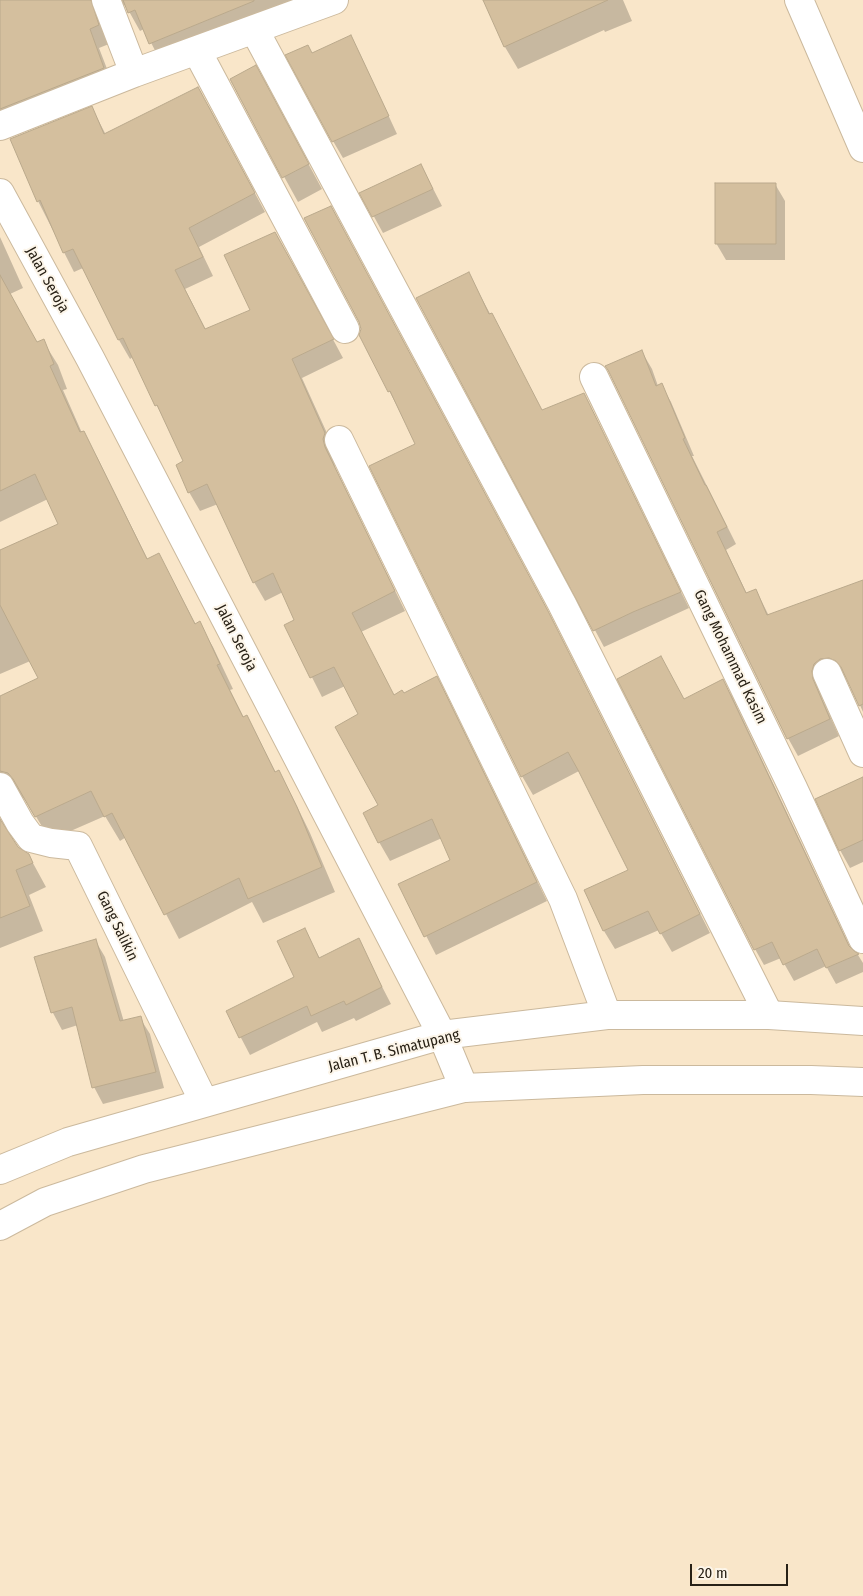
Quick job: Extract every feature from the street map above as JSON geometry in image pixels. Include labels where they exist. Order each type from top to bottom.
[{"type":"street","points":[[106,0],[134,73]]},
{"type":"street","points":[[0,126],[134,73],[334,0]]},
{"type":"street","points":[[799,0],[863,148]]},
{"type":"street","points":[[254,29],[562,604],[769,1015]]},
{"type":"street","points":[[197,50],[346,329]]},
{"type":"street","name":"Jalan Seroja","points":[[0,193],[90,358],[442,1035],[464,1088]]},
{"type":"street","name":"Gang Mohammad Kasim","points":[[594,377],[793,788],[863,939]]},
{"type":"street","points":[[338,440],[563,899],[607,1015]]},
{"type":"street","points":[[827,673],[863,752]]},
{"type":"street","name":"Gang Salikin","points":[[0,787],[20,823],[31,838],[50,843],[78,846],[204,1102]]},
{"type":"street","name":"Jalan T. B. Simatupang","points":[[0,1170],[68,1142],[442,1035],[607,1015],[769,1015],[863,1021]]},
{"type":"street","points":[[0,1226],[45,1202],[144,1169],[464,1088],[643,1080],[811,1080],[863,1082]]},
{"type":"building","points":[[0,0],[91,0],[99,25],[90,29],[104,68],[0,109]]},
{"type":"building","points":[[123,0],[254,1],[149,44],[135,10],[128,13]]},
{"type":"building","points":[[483,0],[608,0],[504,47]]},
{"type":"building","points":[[351,35],[389,116],[332,142],[285,55],[308,45],[312,53]]},
{"type":"building","points":[[256,65],[309,164],[282,178],[230,79]]},
{"type":"building","points":[[198,87],[255,193],[189,228],[203,257],[175,270],[205,329],[250,310],[224,255],[275,232],[334,339],[292,359],[325,433],[323,439],[325,447],[395,591],[352,613],[394,695],[402,690],[404,693],[437,676],[537,882],[424,937],[398,884],[450,860],[432,819],[378,843],[363,813],[378,805],[335,727],[358,714],[334,667],[310,678],[284,625],[294,620],[273,573],[253,583],[207,484],[188,493],[176,465],[183,461],[157,405],[155,406],[123,338],[118,340],[73,249],[63,253],[40,200],[37,202],[10,139],[92,106],[104,134]]},
{"type":"building","points":[[421,164],[433,189],[372,217],[359,193]]},
{"type":"building","points":[[715,183],[776,183],[776,244],[715,244]]},
{"type":"building","points":[[331,206],[548,611],[700,914],[660,934],[648,911],[603,931],[584,890],[628,870],[578,770],[568,752],[521,777],[369,466],[415,444],[390,391],[388,392],[359,335],[361,329],[359,322],[304,218]]},
{"type":"building","points":[[469,272],[489,314],[492,313],[542,410],[584,393],[681,592],[593,631],[416,298]]},
{"type":"building","points":[[0,275],[37,342],[44,339],[54,364],[50,366],[80,432],[84,431],[147,559],[159,553],[195,624],[200,621],[220,664],[217,665],[243,717],[247,715],[275,772],[279,770],[322,867],[248,899],[239,878],[164,915],[112,813],[104,817],[91,791],[35,817],[13,779],[8,773],[0,771],[0,696],[38,678],[0,605],[0,550],[58,524],[35,474],[0,491]]},
{"type":"building","points":[[642,350],[656,386],[662,383],[685,438],[683,439],[727,527],[717,532],[746,593],[756,589],[767,615],[863,580],[863,704],[859,706],[841,667],[836,661],[829,658],[820,659],[814,664],[812,671],[813,679],[830,719],[787,739],[605,366]]},
{"type":"building","points":[[661,656],[684,699],[723,679],[849,946],[859,954],[826,968],[817,949],[783,965],[772,942],[754,950],[617,679]]},
{"type":"building","points":[[863,777],[863,840],[839,851],[815,799]]},
{"type":"building","points":[[0,819],[18,847],[29,854],[33,863],[16,870],[30,906],[0,918]]},
{"type":"building","points":[[305,928],[319,958],[359,938],[382,987],[346,1005],[344,1001],[311,1016],[307,1006],[239,1038],[226,1011],[294,977],[277,941]]},
{"type":"building","points":[[96,939],[120,1021],[141,1016],[156,1072],[92,1088],[72,1007],[51,1013],[34,957]]}]
